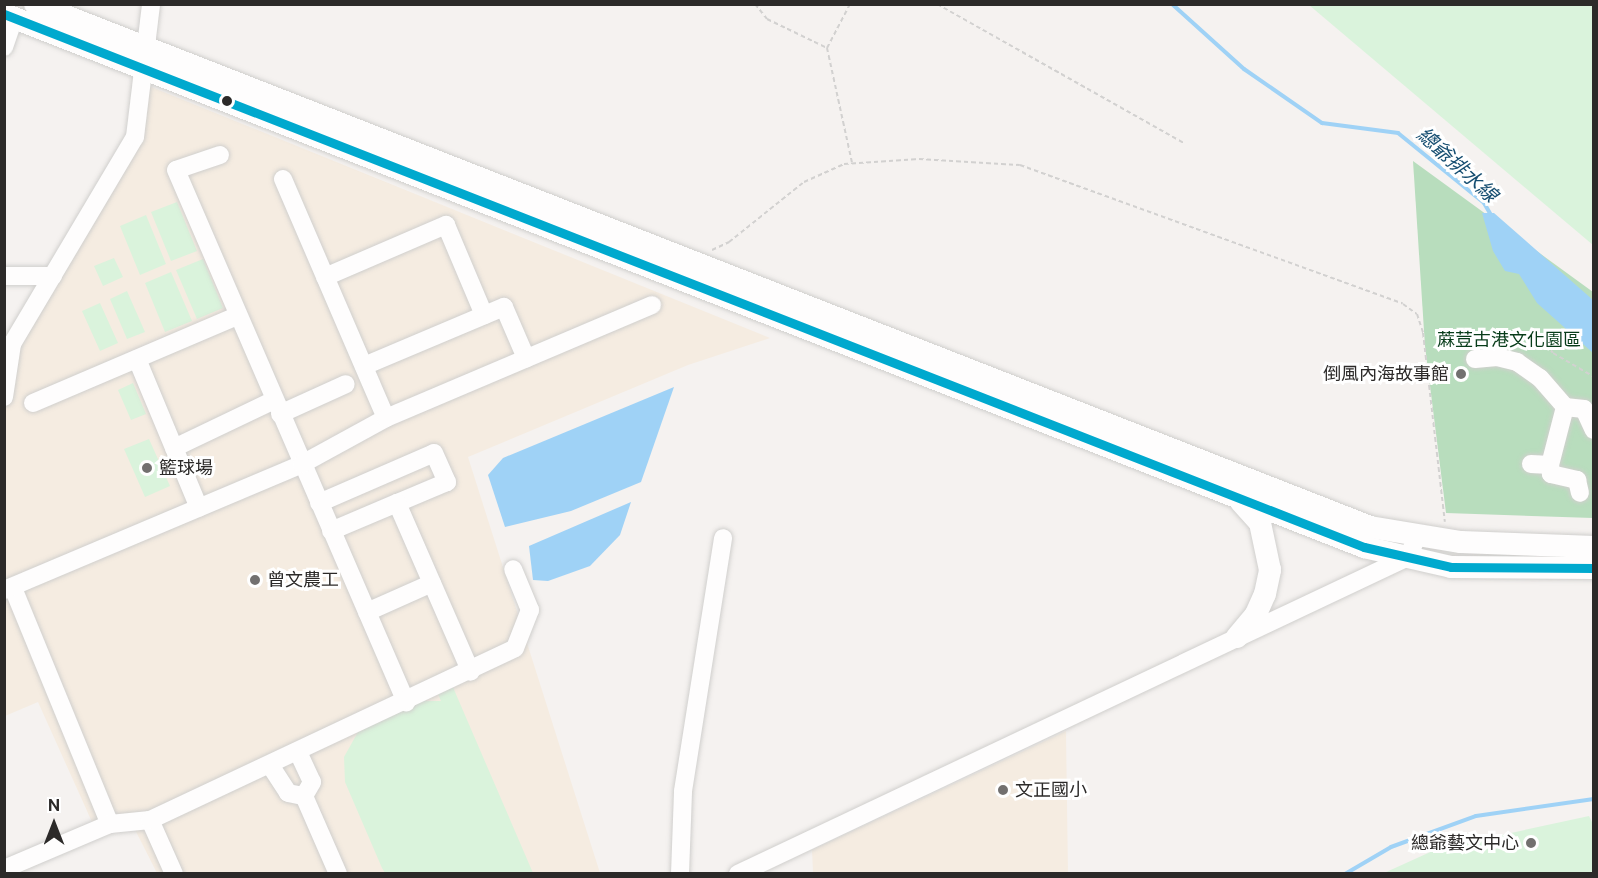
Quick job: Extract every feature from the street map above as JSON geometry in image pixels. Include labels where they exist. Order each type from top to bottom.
[{"type":"main road","points":[[35,4],[144,59],[1235,498],[1364,547],[1451,567],[1593,568]]},
{"type":"main road","points":[[9,16],[144,59],[696,261],[1305,504],[1370,527],[1444,539],[1593,547]]},
{"type":"main road","points":[[1235,498],[1260,523],[1270,570],[1266,594],[1237,637]]},
{"type":"street","points":[[4,397],[12,344],[135,137],[152,4]]},
{"type":"street","points":[[4,47],[9,16]]},
{"type":"street","points":[[220,155],[176,170],[405,702]]},
{"type":"street","points":[[283,179],[386,418]]},
{"type":"street","points":[[325,277],[446,225],[484,315]]},
{"type":"street","points":[[4,276],[53,276]]},
{"type":"street","points":[[111,824],[9,589],[302,464],[386,418],[652,304]]},
{"type":"street","points":[[364,366],[504,307],[526,358]]},
{"type":"street","points":[[33,403],[237,316]]},
{"type":"street","points":[[1475,359],[1497,357],[1517,362],[1540,378],[1565,407],[1584,409],[1593,430]]},
{"type":"street","points":[[136,359],[199,508]]},
{"type":"street","points":[[174,448],[277,407],[346,384]]},
{"type":"street","points":[[1565,407],[1550,465],[1555,476],[1577,480],[1580,493]]},
{"type":"street","points":[[319,503],[434,453],[447,482],[331,531]]},
{"type":"street","points":[[1531,464],[1550,465]]},
{"type":"street","points":[[397,503],[471,672]]},
{"type":"street","points":[[738,873],[1408,557],[1418,535]]},
{"type":"street","points":[[680,873],[683,791],[723,538]]},
{"type":"street","points":[[4,869],[111,824],[150,820],[471,672],[515,648],[530,610],[513,569]]},
{"type":"street","points":[[367,612],[432,583]]},
{"type":"street","points":[[298,752],[312,782],[304,796],[332,872]]},
{"type":"street","points":[[270,765],[288,793],[304,796]]},
{"type":"street","points":[[150,820],[174,873]]},
{"type":"path","points":[[755,4],[767,19],[827,48]]},
{"type":"path","points":[[850,4],[827,48],[852,163]]},
{"type":"path","points":[[937,4],[1184,143]]},
{"type":"path","points":[[711,250],[748,228],[804,182],[852,163],[920,159],[1020,165],[1403,304],[1417,314],[1423,333],[1445,522],[1444,539]]},
{"type":"path","points":[[1500,351],[1504,341],[1514,334],[1541,339],[1553,353],[1593,377]]},
{"type":"shaded area","name":"曾文農工","points":[[149,86],[770,338],[688,365],[468,457],[600,873],[157,873],[127,814],[92,822],[38,702],[5,716],[4,417],[13,356],[134,135]]},
{"type":"shaded area","name":"文正國小","points":[[1066,731],[1068,873],[813,873],[812,850]]},
{"type":"green space","points":[[1309,5],[1593,5],[1593,245]]},
{"type":"green space","name":"蔴荳古港文化園區","points":[[1413,161],[1593,292],[1593,518],[1446,513],[1425,346]]},
{"type":"green space","points":[[177,202],[197,251],[171,261],[151,212]]},
{"type":"green space","points":[[146,215],[166,264],[140,275],[120,226]]},
{"type":"green space","points":[[114,258],[123,277],[103,286],[94,266]]},
{"type":"green space","points":[[203,259],[223,308],[197,319],[176,270]]},
{"type":"green space","points":[[171,272],[192,321],[165,332],[145,283]]},
{"type":"green space","points":[[127,291],[145,332],[127,339],[110,299]]},
{"type":"green space","points":[[100,303],[118,343],[100,351],[82,311]]},
{"type":"green space","points":[[133,383],[146,414],[131,420],[118,390]]},
{"type":"green space","name":"籃球場","points":[[149,439],[170,486],[145,497],[124,449]]},
{"type":"green space","points":[[449,678],[533,873],[385,873],[382,868],[345,782],[344,757],[358,732],[386,709],[413,701],[441,701],[434,684]]},
{"type":"green space","name":"總爺藝文中心","points":[[1589,816],[1593,824],[1593,873],[1384,873],[1437,849]]},
{"type":"water","points":[[1482,213],[1494,213],[1593,300],[1593,353],[1537,303],[1519,274],[1505,271],[1493,251]]},
{"type":"water","points":[[674,387],[641,482],[571,511],[505,527],[488,475],[503,458]]},
{"type":"water","points":[[631,502],[620,535],[590,566],[548,581],[533,580],[529,546]]},
{"type":"waterway","name":"總爺排水線","points":[[1172,4],[1244,69],[1322,123],[1398,133],[1484,203],[1492,217]]},
{"type":"waterway","points":[[1345,874],[1391,847],[1476,816],[1594,799]]},
{"type":"transit line","points":[[4,14],[1364,547],[1451,567],[1594,568]]},
{"type":"place","name":"倒風內海故事館","points":[[1461,374]]},
{"type":"place","name":"籃球場","points":[[147,468]]},
{"type":"place","name":"曾文農工","points":[[255,580]]},
{"type":"place","name":"文正國小","points":[[1003,790]]},
{"type":"place","name":"總爺藝文中心","points":[[1531,843]]}]
